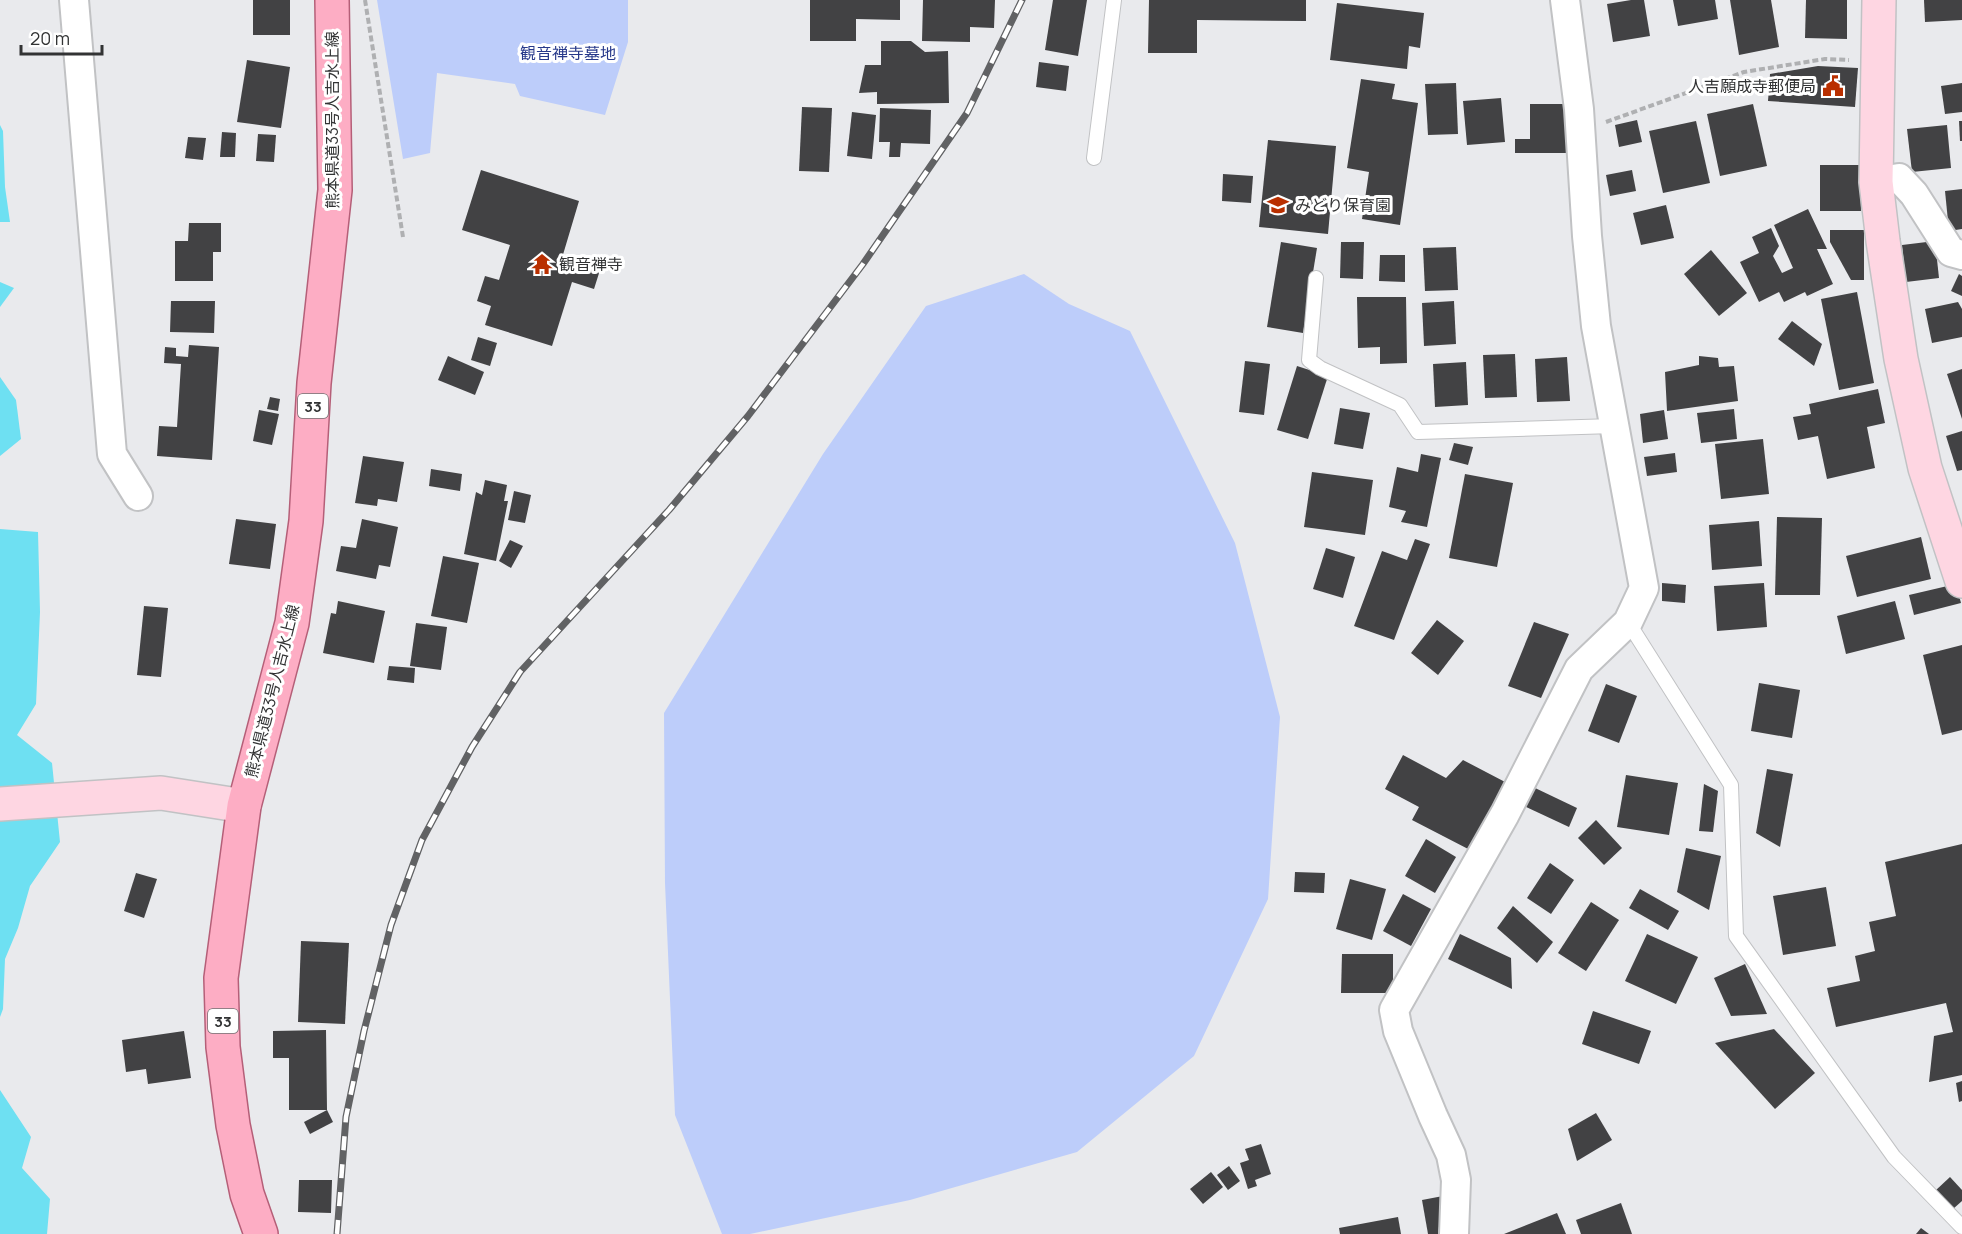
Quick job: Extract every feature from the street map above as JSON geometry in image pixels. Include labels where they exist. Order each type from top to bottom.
[{"type":"main road","name":"熊本県道33号人吉水上線","points":[[261,1234],[247,1194],[233,1125],[224,1047],[221,978],[244,806],[291,623],[306,521],[316,362],[335,190],[332,0]]},
{"type":"street","points":[[74,0],[112,454],[138,496]]},
{"type":"street","points":[[1454,1234],[1456,1180],[1451,1155],[1398,1031],[1394,1010],[1506,813],[1579,669],[1628,622],[1644,588],[1596,326],[1580,131],[1565,0]]},
{"type":"street","points":[[1879,0],[1876,182],[1900,359],[1925,468],[1962,581]]},
{"type":"street","points":[[1876,182],[1899,178],[1914,194],[1951,252],[1962,255]]},
{"type":"street","points":[[0,804],[160,793],[244,806]]},
{"type":"lane","points":[[1094,158],[1114,0]]},
{"type":"lane","points":[[1316,278],[1309,360],[1320,368],[1400,405],[1418,432],[1614,426]]},
{"type":"lane","points":[[1628,622],[1731,785],[1736,936],[1894,1158],[1962,1227]]},
{"type":"path","points":[[365,0],[404,237]]},
{"type":"path","points":[[1580,131],[1744,72],[1825,59],[1877,62]]},
{"type":"green space","name":"観音禅寺墓地","points":[[377,0],[628,0],[628,42],[605,115],[520,96],[515,84],[437,73],[430,153],[403,159]]},
{"type":"green space","points":[[1024,274],[1069,304],[1130,331],[1235,543],[1280,717],[1268,899],[1194,1056],[1077,1152],[910,1200],[750,1234],[722,1234],[675,1115],[665,883],[664,713],[823,454],[926,306]]},
{"type":"shaded area","points":[[0,125],[3,131],[5,187],[10,222],[0,222]]},
{"type":"shaded area","points":[[0,282],[14,288],[0,307]]},
{"type":"shaded area","points":[[0,377],[16,400],[21,439],[0,456]]},
{"type":"shaded area","points":[[0,529],[38,532],[40,612],[36,704],[17,735],[52,763],[60,842],[30,886],[18,928],[5,959],[3,1009],[0,1017]]},
{"type":"shaded area","points":[[0,1090],[31,1137],[22,1168],[50,1199],[47,1234],[0,1234]]},
{"type":"building","points":[[253,0],[290,0],[290,35],[253,35]]},
{"type":"building","points":[[810,0],[900,0],[900,20],[856,19],[856,41],[810,41]]},
{"type":"building","points":[[923,0],[995,0],[994,28],[970,27],[970,42],[922,41]]},
{"type":"building","points":[[1053,0],[1087,0],[1078,56],[1045,50]]},
{"type":"building","points":[[1149,0],[1306,0],[1306,21],[1197,20],[1197,53],[1148,53]]},
{"type":"building","points":[[1644,0],[1650,36],[1613,42],[1607,4]]},
{"type":"building","points":[[1673,0],[1715,0],[1718,19],[1678,26]]},
{"type":"building","points":[[1730,0],[1771,0],[1779,47],[1739,55]]},
{"type":"building","points":[[1806,0],[1847,0],[1847,39],[1805,38]]},
{"type":"building","points":[[1924,0],[1962,0],[1962,20],[1925,22]]},
{"type":"building","points":[[1337,3],[1424,13],[1420,48],[1409,46],[1407,69],[1330,60]]},
{"type":"building","points":[[881,41],[911,41],[925,52],[948,51],[949,103],[877,104],[877,92],[859,93],[865,65],[881,65]]},
{"type":"building","points":[[247,60],[290,67],[281,128],[237,122]]},
{"type":"building","points":[[1039,62],[1069,66],[1066,91],[1036,87]]},
{"type":"building","points":[[1818,66],[1858,68],[1855,107],[1768,101],[1770,74]]},
{"type":"building","points":[[1361,79],[1395,84],[1392,99],[1418,103],[1400,225],[1362,219],[1369,172],[1347,168]]},
{"type":"building","points":[[1456,83],[1458,134],[1428,135],[1425,84]]},
{"type":"building","points":[[1962,83],[1962,112],[1945,114],[1941,86]]},
{"type":"building","points":[[1501,98],[1505,142],[1467,145],[1463,101]]},
{"type":"building","points":[[1530,104],[1569,104],[1569,153],[1515,153],[1515,139],[1530,139]]},
{"type":"building","points":[[1753,104],[1767,166],[1720,176],[1707,114]]},
{"type":"building","points":[[802,107],[832,108],[829,172],[799,171]]},
{"type":"building","points":[[880,108],[931,110],[930,144],[901,143],[900,157],[889,157],[890,142],[879,142]]},
{"type":"building","points":[[852,112],[876,115],[872,159],[847,156]]},
{"type":"building","points":[[1637,120],[1642,142],[1619,147],[1615,125]]},
{"type":"building","points":[[1696,121],[1710,183],[1663,193],[1649,131]]},
{"type":"building","points":[[1959,121],[1962,121],[1962,141],[1960,141]]},
{"type":"building","points":[[1947,125],[1951,168],[1912,172],[1907,129]]},
{"type":"building","points":[[222,132],[236,133],[235,157],[220,157]]},
{"type":"building","points":[[258,134],[276,135],[274,162],[256,161]]},
{"type":"building","points":[[188,137],[206,138],[203,160],[185,158]]},
{"type":"building","points":[[1268,140],[1336,146],[1328,234],[1259,227]]},
{"type":"building","points":[[1820,165],[1860,165],[1861,211],[1820,211]]},
{"type":"building","name":"観音禅寺","points":[[481,170],[579,201],[562,258],[600,270],[594,289],[572,282],[552,346],[485,325],[491,306],[477,301],[485,276],[499,280],[510,245],[462,230]]},
{"type":"building","points":[[1632,170],[1636,191],[1610,196],[1606,175]]},
{"type":"building","points":[[1223,174],[1253,176],[1251,203],[1222,201]]},
{"type":"building","points":[[1962,189],[1962,229],[1949,231],[1945,191]]},
{"type":"building","points":[[1666,205],[1674,238],[1641,245],[1633,213]]},
{"type":"building","points":[[1808,209],[1827,249],[1817,249],[1833,284],[1807,296],[1805,292],[1784,302],[1779,292],[1759,302],[1740,262],[1759,253],[1752,237],[1771,228],[1779,246],[1773,256],[1782,273],[1793,268],[1774,225]]},
{"type":"building","points":[[189,223],[221,223],[221,252],[213,252],[213,281],[175,281],[175,241],[188,241]]},
{"type":"building","points":[[1830,230],[1864,230],[1864,280],[1851,280],[1830,242]]},
{"type":"building","points":[[1935,241],[1939,278],[1906,282],[1902,245]]},
{"type":"building","points":[[1281,242],[1317,248],[1303,333],[1267,327]]},
{"type":"building","points":[[1341,242],[1364,242],[1363,279],[1340,278]]},
{"type":"building","points":[[1456,247],[1458,290],[1425,291],[1423,248]]},
{"type":"building","points":[[1711,250],[1747,293],[1719,316],[1684,274]]},
{"type":"building","points":[[1380,255],[1405,255],[1405,282],[1379,281]]},
{"type":"building","points":[[1959,274],[1962,276],[1962,296],[1951,291]]},
{"type":"building","points":[[1857,292],[1874,383],[1839,390],[1821,299]]},
{"type":"building","points":[[1357,297],[1406,297],[1407,363],[1380,364],[1380,347],[1358,348]]},
{"type":"building","points":[[171,301],[215,301],[214,333],[170,332]]},
{"type":"building","points":[[1454,301],[1456,344],[1424,346],[1422,303]]},
{"type":"building","points":[[1958,302],[1962,309],[1962,337],[1932,343],[1925,309]]},
{"type":"building","points":[[1792,321],[1822,344],[1814,366],[1778,339]]},
{"type":"building","points":[[478,337],[497,343],[490,366],[471,360]]},
{"type":"building","points":[[189,345],[219,347],[212,460],[157,456],[159,426],[177,427],[181,364],[164,363],[165,347],[176,348],[176,356],[188,357]]},
{"type":"building","points":[[1515,354],[1517,397],[1485,398],[1483,355]]},
{"type":"building","points":[[448,356],[484,372],[475,395],[438,380]]},
{"type":"building","points":[[1699,356],[1718,358],[1719,367],[1734,366],[1738,401],[1667,411],[1665,372],[1699,365]]},
{"type":"building","points":[[1567,357],[1570,401],[1537,402],[1535,359]]},
{"type":"building","points":[[1245,361],[1270,364],[1264,415],[1239,412]]},
{"type":"building","points":[[1466,362],[1468,405],[1435,407],[1433,364]]},
{"type":"building","points":[[1297,366],[1328,376],[1308,439],[1277,430]]},
{"type":"building","points":[[1962,369],[1962,419],[1947,374]]},
{"type":"building","points":[[1878,389],[1885,423],[1867,427],[1875,468],[1827,479],[1818,436],[1798,440],[1793,417],[1811,414],[1809,404]]},
{"type":"building","points":[[270,397],[280,399],[278,411],[267,409]]},
{"type":"building","points":[[1340,408],[1370,413],[1363,449],[1334,444]]},
{"type":"building","points":[[1734,409],[1737,439],[1701,443],[1697,413]]},
{"type":"building","points":[[259,410],[279,414],[272,445],[253,441]]},
{"type":"building","points":[[1664,410],[1668,439],[1643,443],[1640,414]]},
{"type":"building","points":[[1962,431],[1962,470],[1957,471],[1946,436]]},
{"type":"building","points":[[1763,439],[1769,494],[1721,499],[1715,444]]},
{"type":"building","points":[[1454,443],[1473,447],[1468,465],[1449,460]]},
{"type":"building","points":[[1675,453],[1677,472],[1647,476],[1644,457]]},
{"type":"building","points":[[1421,454],[1441,458],[1427,527],[1401,522],[1406,511],[1389,507],[1397,467],[1418,472]]},
{"type":"building","points":[[363,456],[404,462],[397,502],[378,499],[377,506],[355,503]]},
{"type":"building","points":[[431,469],[462,474],[460,491],[429,486]]},
{"type":"building","points":[[1312,472],[1373,480],[1365,535],[1304,527]]},
{"type":"building","points":[[1465,474],[1513,483],[1497,567],[1449,558]]},
{"type":"building","points":[[485,480],[507,485],[504,501],[508,501],[496,561],[464,554],[476,492],[482,495]]},
{"type":"building","points":[[514,491],[531,495],[525,523],[508,520]]},
{"type":"building","points":[[1777,517],[1822,518],[1820,595],[1775,595]]},
{"type":"building","points":[[236,519],[276,524],[270,569],[229,564]]},
{"type":"building","points":[[362,519],[398,527],[390,567],[379,565],[376,579],[336,571],[341,546],[356,548]]},
{"type":"building","points":[[1759,521],[1762,566],[1712,570],[1709,525]]},
{"type":"building","points":[[1921,537],[1931,579],[1857,597],[1846,556]]},
{"type":"building","points":[[1415,539],[1430,544],[1394,640],[1354,626],[1382,551],[1407,560]]},
{"type":"building","points":[[510,540],[523,546],[511,568],[499,561]]},
{"type":"building","points":[[1326,548],[1355,557],[1343,598],[1313,589]]},
{"type":"building","points":[[443,556],[479,563],[467,623],[431,616]]},
{"type":"building","points":[[1662,583],[1686,585],[1685,603],[1662,601]]},
{"type":"building","points":[[1764,583],[1767,627],[1717,631],[1714,586]]},
{"type":"building","points":[[1956,584],[1961,603],[1914,615],[1909,595]]},
{"type":"building","points":[[338,601],[385,611],[374,663],[323,653],[331,613],[336,614]]},
{"type":"building","points":[[1895,601],[1905,639],[1846,654],[1837,616]]},
{"type":"building","points":[[144,606],[168,608],[161,677],[137,675]]},
{"type":"building","points":[[1437,620],[1464,641],[1438,675],[1411,653]]},
{"type":"building","points":[[1534,622],[1569,634],[1541,698],[1508,686]]},
{"type":"building","points":[[416,623],[447,627],[441,670],[410,666]]},
{"type":"building","points":[[1962,645],[1962,730],[1942,735],[1923,655]]},
{"type":"building","points":[[389,666],[415,668],[414,683],[387,680]]},
{"type":"building","points":[[1759,683],[1800,690],[1792,738],[1751,731]]},
{"type":"building","points":[[1606,684],[1637,696],[1619,743],[1588,731]]},
{"type":"building","points":[[1403,755],[1446,778],[1463,760],[1507,783],[1472,851],[1412,820],[1419,807],[1385,789]]},
{"type":"building","points":[[1767,769],[1793,774],[1780,847],[1756,833]]},
{"type":"building","points":[[1626,775],[1678,783],[1669,835],[1617,827]]},
{"type":"building","points":[[1704,784],[1718,791],[1713,832],[1699,831]]},
{"type":"building","points":[[1533,787],[1577,808],[1569,827],[1524,806]]},
{"type":"building","points":[[1596,820],[1622,848],[1604,865],[1578,838]]},
{"type":"building","points":[[1426,839],[1456,857],[1435,893],[1405,876]]},
{"type":"building","points":[[1962,844],[1962,1075],[1929,1082],[1934,1036],[1953,1032],[1946,1003],[1836,1027],[1827,988],[1860,981],[1855,956],[1875,951],[1869,922],[1896,916],[1885,862]]},
{"type":"building","points":[[1686,848],[1721,856],[1709,910],[1677,892]]},
{"type":"building","points":[[1550,863],[1574,880],[1551,914],[1527,898]]},
{"type":"building","points":[[1295,872],[1325,873],[1324,893],[1294,892]]},
{"type":"building","points":[[136,873],[157,879],[144,918],[124,911]]},
{"type":"building","points":[[1350,879],[1386,889],[1372,940],[1336,929]]},
{"type":"building","points":[[1826,887],[1836,946],[1783,955],[1773,896]]},
{"type":"building","points":[[1640,889],[1679,911],[1668,930],[1629,908]]},
{"type":"building","points":[[1403,894],[1431,909],[1411,946],[1383,931]]},
{"type":"building","points":[[1591,902],[1619,920],[1586,971],[1558,953]]},
{"type":"building","points":[[1513,906],[1553,942],[1537,963],[1497,928]]},
{"type":"building","points":[[1460,934],[1511,958],[1512,989],[1448,959]]},
{"type":"building","points":[[1647,934],[1698,957],[1676,1004],[1625,981]]},
{"type":"building","points":[[301,941],[349,943],[345,1024],[298,1022]]},
{"type":"building","points":[[1342,954],[1393,954],[1393,993],[1341,993]]},
{"type":"building","points":[[1745,964],[1767,1014],[1731,1016],[1714,978]]},
{"type":"building","points":[[1593,1011],[1651,1031],[1639,1064],[1582,1044]]},
{"type":"building","points":[[1774,1029],[1815,1073],[1775,1109],[1715,1043]]},
{"type":"building","points":[[326,1030],[327,1110],[289,1110],[289,1058],[273,1058],[273,1031]]},
{"type":"building","points":[[184,1031],[191,1078],[148,1084],[146,1069],[126,1072],[122,1040]]},
{"type":"building","points":[[1962,1081],[1962,1101],[1959,1102],[1956,1083]]},
{"type":"building","points":[[327,1110],[333,1122],[310,1134],[304,1122]]},
{"type":"building","points":[[1596,1113],[1612,1140],[1577,1161],[1568,1129]]},
{"type":"building","points":[[1261,1144],[1271,1174],[1255,1180],[1257,1186],[1248,1189],[1240,1163],[1249,1160],[1245,1149]]},
{"type":"building","points":[[1229,1166],[1240,1181],[1228,1190],[1217,1175]]},
{"type":"building","points":[[1211,1172],[1223,1187],[1203,1204],[1190,1189]]},
{"type":"building","points":[[1950,1177],[1962,1190],[1962,1201],[1953,1209],[1935,1191]]},
{"type":"building","points":[[299,1180],[332,1180],[331,1213],[298,1212]]},
{"type":"building","points":[[1443,1196],[1438,1234],[1428,1234],[1422,1200]]},
{"type":"building","points":[[1621,1203],[1632,1234],[1581,1234],[1576,1220]]},
{"type":"building","points":[[1557,1213],[1566,1234],[1504,1234]]},
{"type":"building","points":[[1398,1217],[1401,1234],[1340,1234],[1339,1228]]},
{"type":"building","points":[[1921,1228],[1929,1234],[1916,1234]]},
{"type":"railway","points":[[337,1234],[346,1117],[364,1031],[391,925],[422,840],[472,747],[520,672],[669,510],[748,416],[863,264],[967,113],[1022,0]]},
{"type":"place","name":"人吉願成寺郵便局","points":[[1833,86]]},
{"type":"place","name":"みどり保育園","points":[[1278,205]]},
{"type":"place","name":"観音禅寺","points":[[542,264]]}]
